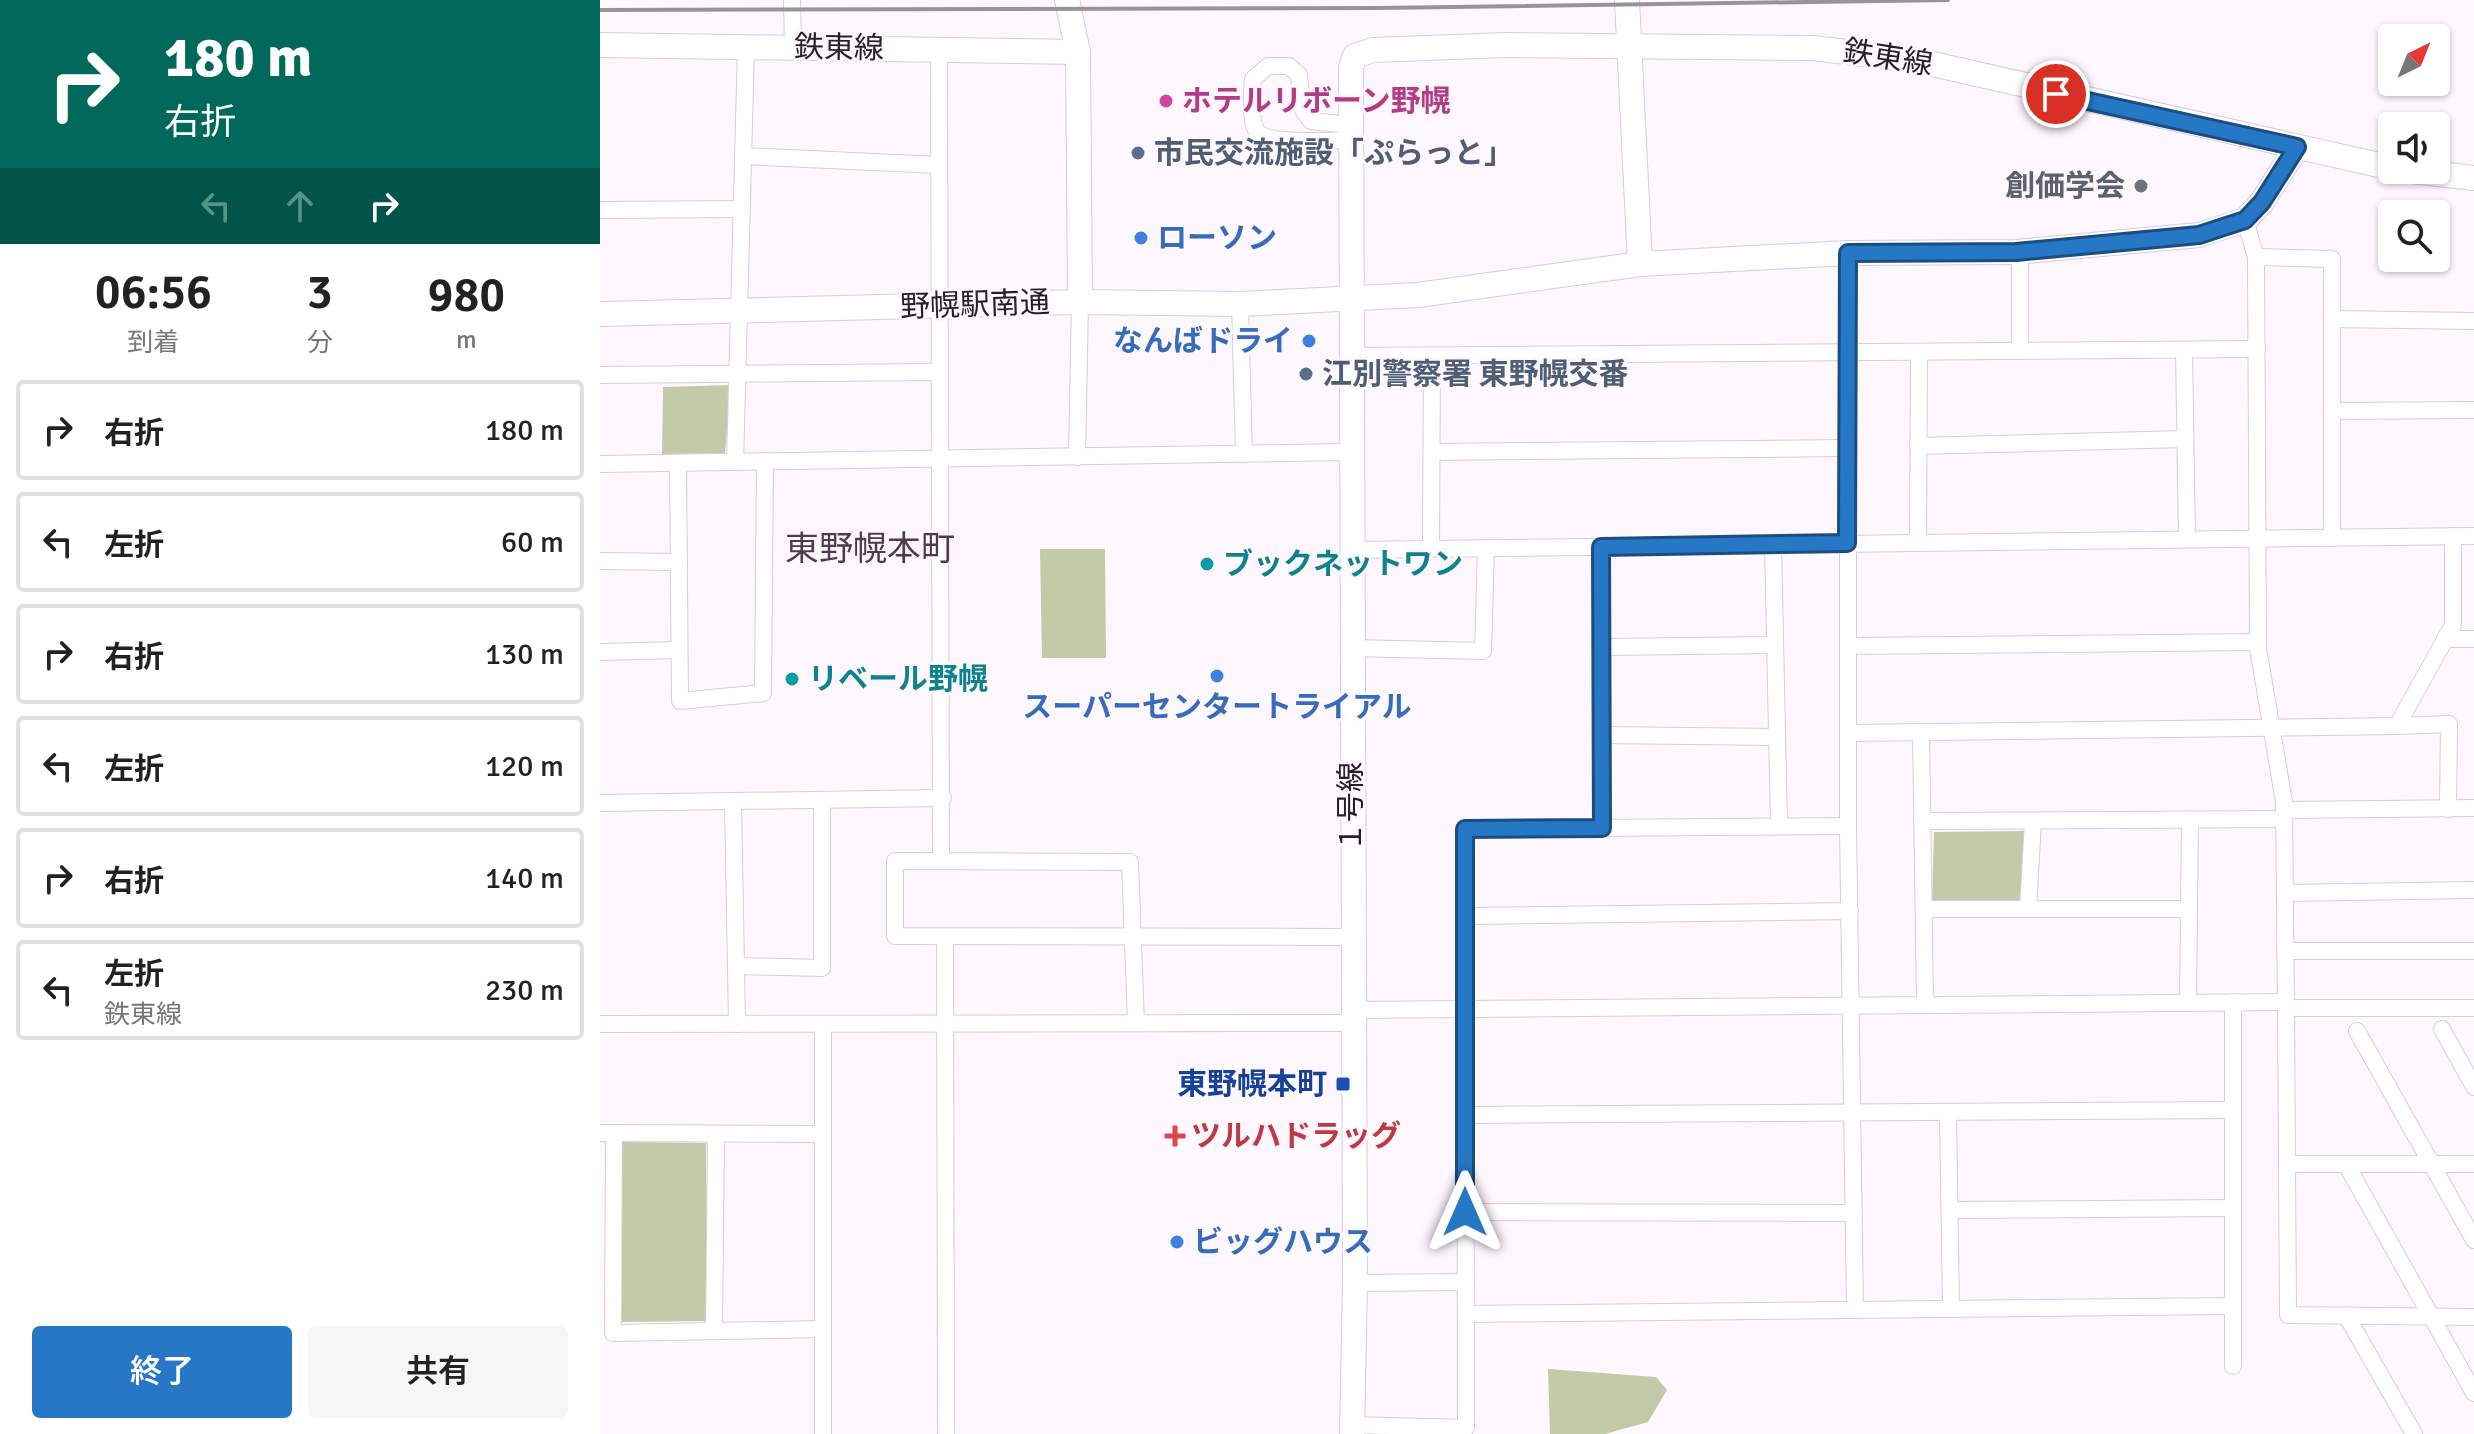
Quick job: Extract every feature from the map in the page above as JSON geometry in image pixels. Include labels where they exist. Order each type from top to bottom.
[{"type":"street","points":[[792,0],[793,47]]},
{"type":"street","points":[[1067,0],[1078,52],[1080,302],[1077,457]]},
{"type":"street","points":[[1627,0],[1640,264]]},
{"type":"street","name":"鉄東線","points":[[600,45],[1078,52]]},
{"type":"street","name":"鉄東線","points":[[1373,50],[1506,45],[1812,48],[1915,60],[2378,165]]},
{"type":"street","points":[[735,462],[746,47]]},
{"type":"street","points":[[939,50],[941,860]]},
{"type":"street","name":"１号線","points":[[1352,1430],[1355,1283],[1351,937],[1350,132],[1352,61],[1359,53],[1373,50]]},
{"type":"street","points":[[1268,66],[1289,66],[1299,75],[1303,110],[1311,121],[1350,132],[1274,140],[1261,135],[1254,123],[1253,79],[1268,66]]},
{"type":"street","points":[[2297,147],[2262,202],[2245,220],[2256,257],[2260,538],[2258,642],[2284,814],[2288,1315],[2474,1317]]},
{"type":"street","points":[[743,156],[939,165]]},
{"type":"street","points":[[2450,175],[2474,178]]},
{"type":"street","points":[[600,210],[742,209]]},
{"type":"street","name":"野幌駅南通","points":[[600,314],[739,313],[1080,302],[1240,304],[1418,295],[1640,264],[1848,253],[2020,252],[2199,235],[2245,220]]},
{"type":"street","points":[[2020,252],[2020,351]]},
{"type":"street","points":[[1848,253],[1848,826],[1855,1310]]},
{"type":"street","points":[[2256,257],[2332,259],[2332,538]]},
{"type":"street","points":[[1240,304],[1244,454]]},
{"type":"street","points":[[2332,319],[2474,321]]},
{"type":"street","points":[[1350,356],[2257,349]]},
{"type":"street","points":[[2184,350],[2187,539]]},
{"type":"street","points":[[1918,542],[1919,352]]},
{"type":"street","points":[[1431,549],[1432,355]]},
{"type":"street","points":[[600,375],[940,372]]},
{"type":"street","points":[[2332,411],[2474,410]]},
{"type":"street","points":[[1918,446],[2184,439]]},
{"type":"street","points":[[1432,452],[1847,448]]},
{"type":"street","points":[[600,464],[1350,452]]},
{"type":"street","points":[[678,463],[680,701],[763,693],[765,461]]},
{"type":"street","points":[[2397,726],[2453,625],[2453,536]]},
{"type":"street","points":[[1351,550],[2474,536]]},
{"type":"street","points":[[1773,544],[1779,826]]},
{"type":"street","points":[[1601,547],[1602,828]]},
{"type":"street","points":[[1351,648],[1483,651],[1486,549]]},
{"type":"street","points":[[600,561],[679,562]]},
{"type":"street","points":[[2445,639],[2474,639]]},
{"type":"street","points":[[1848,646],[2258,642]]},
{"type":"street","points":[[1602,647],[1775,645]]},
{"type":"street","points":[[600,652],[679,650]]},
{"type":"street","points":[[1848,733],[2449,724],[2448,809]]},
{"type":"street","points":[[1921,732],[1925,1005]]},
{"type":"street","points":[[1602,735],[1777,737]]},
{"type":"street","points":[[600,803],[943,798]]},
{"type":"street","points":[[736,966],[822,968],[822,800]]},
{"type":"street","points":[[733,801],[737,1024]]},
{"type":"street","points":[[1922,821],[2190,819],[2474,808]]},
{"type":"street","points":[[2188,1003],[2190,819]]},
{"type":"street","points":[[2028,909],[2033,821]]},
{"type":"street","points":[[1352,1430],[1466,1428],[1465,829],[1848,826]]},
{"type":"street","points":[[1136,1023],[1133,937],[1130,862],[895,861],[895,936],[945,937],[1133,937],[1351,937]]},
{"type":"street","points":[[2285,893],[2474,890]]},
{"type":"street","points":[[1924,909],[2187,909]]},
{"type":"street","points":[[1465,916],[1850,911]]},
{"type":"street","points":[[945,937],[946,1434]]},
{"type":"street","points":[[2285,951],[2474,951]]},
{"type":"street","points":[[2233,1002],[2233,1366]]},
{"type":"street","points":[[600,1024],[1136,1023],[1465,1009],[2233,1002],[2474,1008]]},
{"type":"street","points":[[823,1024],[823,1434]]},
{"type":"street","points":[[2442,1029],[2474,1087]]},
{"type":"street","points":[[2357,1031],[2474,1240]]},
{"type":"street","points":[[1465,1115],[2233,1110]]},
{"type":"street","points":[[1948,1112],[1951,1309]]},
{"type":"street","points":[[823,1134],[607,1133],[607,1257],[613,1333],[823,1329]]},
{"type":"street","points":[[714,1331],[716,1134]]},
{"type":"street","points":[[2288,1164],[2474,1164]]},
{"type":"street","points":[[2346,1164],[2474,1393]]},
{"type":"street","points":[[1950,1210],[2233,1208]]},
{"type":"street","points":[[1465,1212],[1854,1213]]},
{"type":"street","points":[[1355,1283],[1466,1282]]},
{"type":"street","points":[[1466,1314],[2233,1306]]},
{"type":"street","points":[[2346,1315],[2414,1434]]},
{"type":"green space","points":[[731,385],[725,453],[662,454],[663,387]]},
{"type":"green space","points":[[1040,549],[1105,549],[1106,658],[1042,658]]},
{"type":"green space","points":[[2024,831],[2023,904],[1932,901],[1934,832]]},
{"type":"green space","points":[[620,1142],[706,1143],[707,1321],[620,1322]]},
{"type":"green space","points":[[1548,1369],[1656,1377],[1667,1390],[1648,1422],[1605,1434],[1550,1434]]},
{"type":"railway","points":[[600,10],[1377,8],[1948,0]]},
{"type":"place","name":"ホテルリボーン野幌","points":[[1166,101]]},
{"type":"place","name":"市民交流施設「ぷらっと」","points":[[1138,153]]},
{"type":"place","name":"創価学会","points":[[2141,186]]},
{"type":"place","name":"ローソン","points":[[1141,238]]},
{"type":"place","name":"なんばドライ","points":[[1309,341]]},
{"type":"place","name":"江別警察署 東野幌交番","points":[[1306,374]]},
{"type":"place","name":"ブックネットワン","points":[[1207,564]]},
{"type":"place","name":"スーパーセンタートライアル","points":[[1217,676]]},
{"type":"place","name":"リベール野幌","points":[[792,679]]},
{"type":"place","name":"東野幌本町","points":[[1343,1084]]},
{"type":"place","name":"ツルハドラッグ","points":[[1175,1136]]},
{"type":"place","name":"ビッグハウス","points":[[1177,1242]]},
{"type":"district","name":"東野幌本町","points":[[870,549]]},
{"type":"route","points":[[1465,1212],[1465,829],[1602,828],[1601,547],[1847,543],[1848,253],[2016,252],[2199,235],[2245,220],[2262,202],[2297,147],[2056,94]]}]
